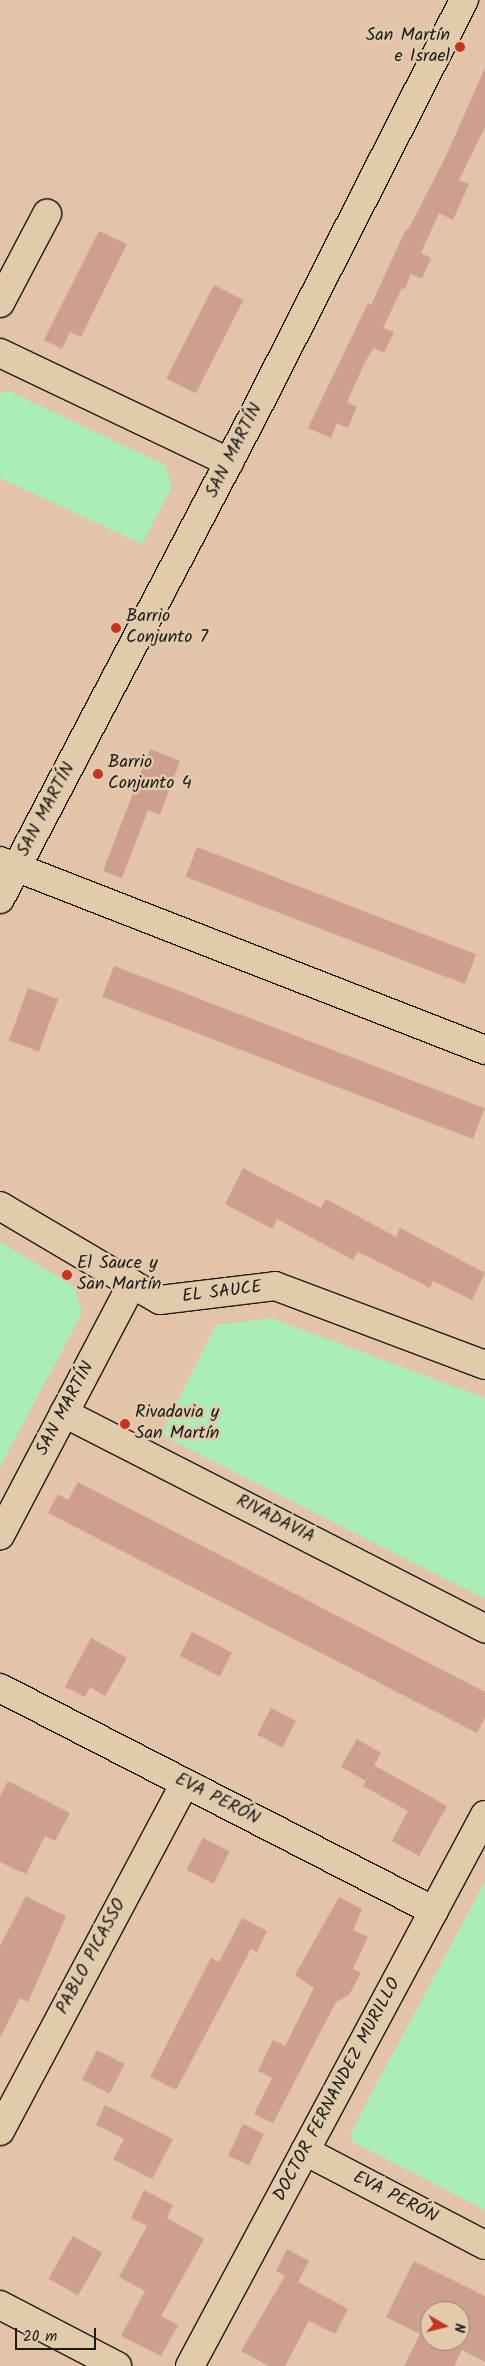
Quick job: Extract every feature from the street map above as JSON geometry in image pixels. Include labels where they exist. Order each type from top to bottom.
[{"type":"street","name":"SAN MARTÍN","points":[[0,899],[8,864],[229,462],[464,0]]},
{"type":"street","points":[[0,303],[47,214]]},
{"type":"street","points":[[0,353],[229,462]]},
{"type":"street","points":[[8,864],[485,1050]]},
{"type":"street","name":"EL SAUCE","points":[[0,1206],[160,1300],[275,1286],[485,1365]]},
{"type":"street","name":"SAN MARTÍN","points":[[0,1535],[132,1284]]},
{"type":"street","name":"RIVADAVIA","points":[[64,1413],[485,1628]]},
{"type":"street","name":"EVA PERÓN","points":[[0,1688],[434,1911]]},
{"type":"street","name":"PABLO PICASSO","points":[[0,2131],[185,1783]]},
{"type":"street","name":"DOCTOR FERNANDEZ MURILLO","points":[[190,2366],[485,1815]]},
{"type":"street","name":"EVA PERÓN","points":[[305,2151],[485,2244]]},
{"type":"street","points":[[0,2305],[105,2363]]},
{"type":"green space","points":[[9,391],[165,465],[172,487],[142,544],[0,478],[0,394]]},
{"type":"green space","points":[[0,1242],[74,1286],[82,1313],[0,1467]]},
{"type":"green space","points":[[271,1318],[485,1398],[485,1599],[161,1435],[216,1325]]},
{"type":"green space","points":[[485,1881],[485,2210],[353,2142],[351,2132]]},
{"type":"building","points":[[485,68],[485,127],[459,180],[469,184],[453,220],[439,213],[421,253],[431,258],[422,279],[411,274],[405,289],[402,288],[383,328],[394,332],[384,353],[374,348],[365,362],[347,402],[357,407],[348,428],[337,423],[331,438],[308,428],[368,303],[371,305],[406,229],[408,230],[446,156]]},
{"type":"building","points":[[99,231],[127,244],[81,337],[70,332],[62,349],[44,340]]},
{"type":"building","points":[[214,285],[243,300],[196,394],[166,379]]},
{"type":"building","points":[[150,749],[180,761],[160,815],[148,810],[122,878],[103,871]]},
{"type":"building","points":[[197,847],[476,954],[465,984],[186,877]]},
{"type":"building","points":[[114,966],[485,1108],[473,1139],[102,997]]},
{"type":"building","points":[[28,988],[58,999],[39,1052],[9,1041]]},
{"type":"building","points":[[243,1168],[321,1208],[326,1199],[396,1237],[400,1228],[485,1273],[472,1300],[433,1281],[430,1288],[358,1252],[353,1260],[277,1219],[272,1229],[225,1204]]},
{"type":"building","points":[[78,1482],[485,1692],[485,1717],[477,1733],[48,1513],[58,1494],[68,1500]]},
{"type":"building","points":[[192,1632],[232,1652],[220,1676],[180,1656]]},
{"type":"building","points":[[91,1638],[127,1658],[105,1696],[90,1687],[85,1697],[65,1687]]},
{"type":"building","points":[[271,1708],[296,1721],[282,1747],[257,1735]]},
{"type":"building","points":[[357,1739],[381,1753],[365,1781],[341,1767]]},
{"type":"building","points":[[374,1765],[447,1806],[419,1856],[392,1841],[408,1811],[363,1786]]},
{"type":"building","points":[[8,1781],[70,1813],[55,1841],[45,1836],[26,1874],[0,1862],[0,1797]]},
{"type":"building","points":[[203,1838],[230,1852],[213,1884],[187,1870]]},
{"type":"building","points":[[26,1896],[66,1916],[28,2002],[20,1998],[0,2038],[0,1946]]},
{"type":"building","points":[[339,1897],[362,1909],[353,1930],[368,1937],[353,1969],[361,1973],[349,1995],[336,2002],[273,2123],[254,2114],[272,2078],[258,2071],[273,2040],[285,2046],[314,1988],[295,1975]]},
{"type":"building","points":[[242,1918],[267,1931],[257,1952],[251,1949],[176,2090],[150,2077],[211,1958],[219,1962]]},
{"type":"building","points":[[97,2050],[125,2064],[110,2093],[82,2079]]},
{"type":"building","points":[[105,2105],[173,2139],[152,2179],[113,2159],[124,2139],[96,2125]]},
{"type":"building","points":[[243,2124],[264,2134],[249,2165],[228,2156]]},
{"type":"building","points":[[144,2190],[173,2205],[167,2218],[204,2239],[161,2316],[178,2325],[161,2356],[121,2336],[145,2291],[119,2277],[147,2226],[131,2218]]},
{"type":"building","points":[[73,2236],[102,2253],[78,2295],[48,2278]]},
{"type":"building","points":[[287,2249],[309,2261],[298,2282],[348,2309],[335,2334],[309,2321],[285,2366],[269,2366],[241,2351],[285,2276],[276,2271]]},
{"type":"building","points":[[414,2261],[485,2296],[485,2362],[464,2351],[470,2351],[470,2301],[420,2301],[420,2334],[386,2317]]},
{"type":"building","points":[[420,2334],[420,2351],[462,2351],[454,2366],[404,2366]]},
{"type":"place","name":"San Martín e Israel","points":[[460,47]]},
{"type":"place","name":"Barrio Conjunto 7","points":[[116,628]]},
{"type":"place","name":"Barrio Conjunto 4","points":[[98,774]]},
{"type":"place","name":"El Sauce y San Martín","points":[[67,1275]]},
{"type":"place","name":"Rivadavia y San Martín","points":[[125,1424]]}]
